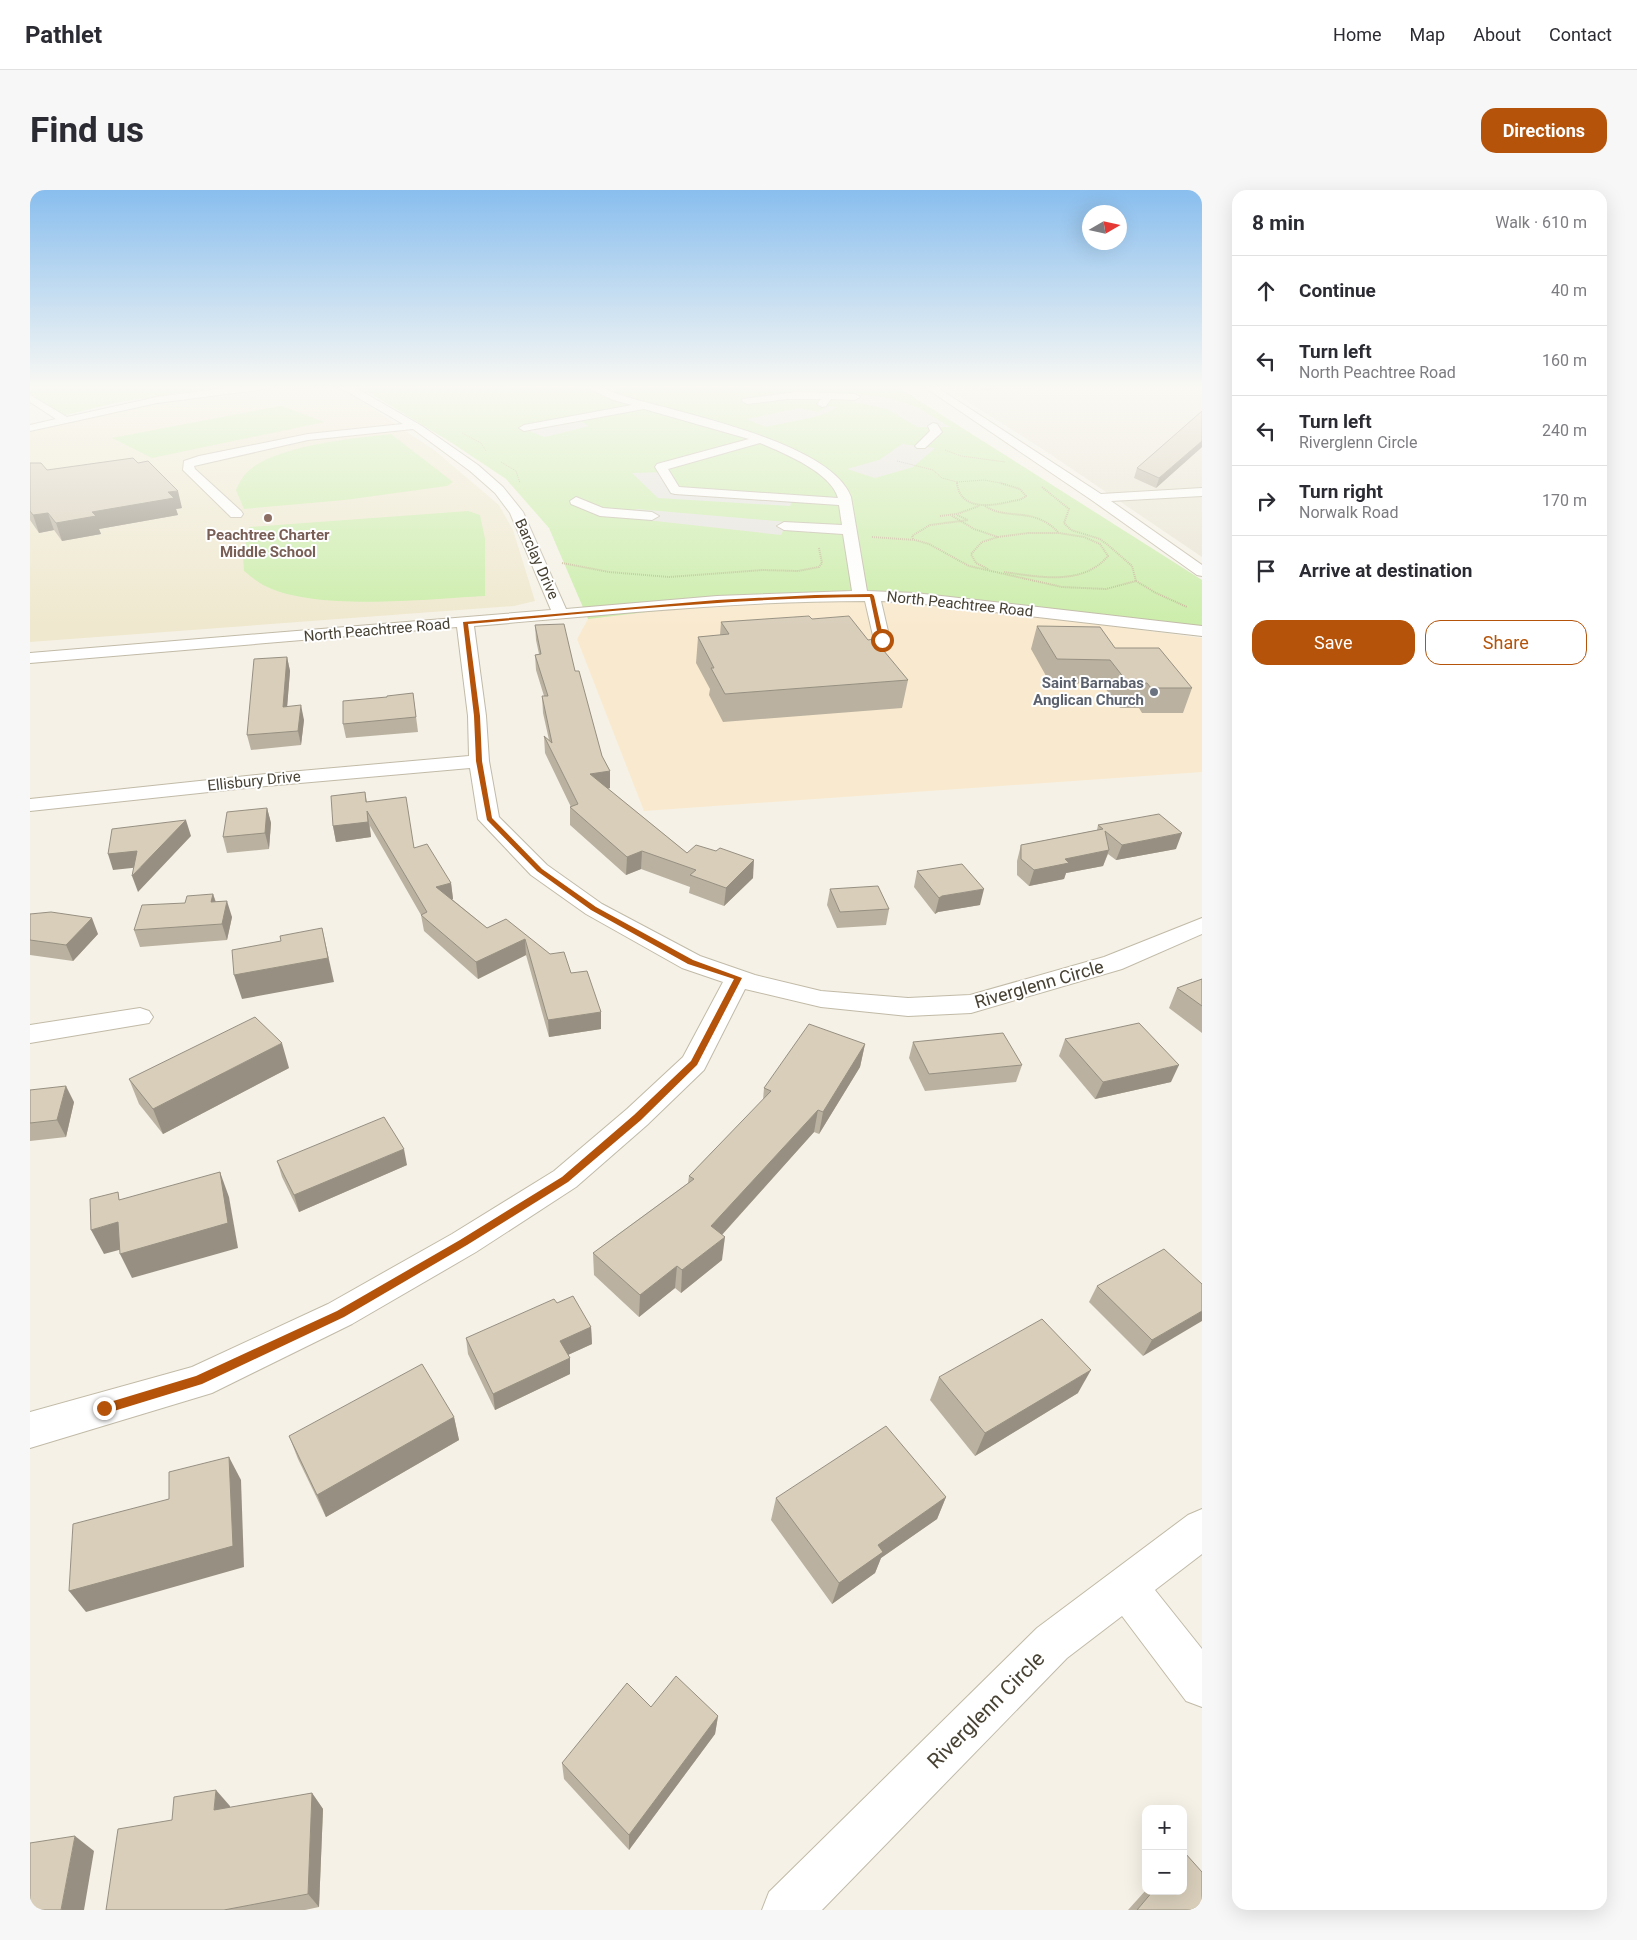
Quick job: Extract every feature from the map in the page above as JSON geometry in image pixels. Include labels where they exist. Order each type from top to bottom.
[{"type":"street","points":[[188,466],[189,470],[236,514]]},
{"type":"street","name":"Barclay Drive","points":[[472,466],[499,490],[516,512],[561,615]]},
{"type":"street","points":[[664,466],[661,467],[675,490],[845,502]]},
{"type":"street","points":[[816,466],[843,492],[874,630]]},
{"type":"street","points":[[1050,466],[1202,572]]},
{"type":"street","points":[[828,476],[843,475]]},
{"type":"street","points":[[1098,498],[1202,492]]},
{"type":"street","points":[[576,501],[600,512],[652,516]]},
{"type":"street","points":[[784,526],[850,530]]},
{"type":"street","name":"North Peachtree Road","points":[[30,658],[717,601],[866,596],[951,601],[1134,631],[1202,631]]},
{"type":"street","points":[[646,607],[656,625]]},
{"type":"street","name":"Riverglenn Circle","points":[[465,623],[477,716],[479,761],[489,819],[539,870],[594,909],[691,962],[749,982],[821,999],[908,1007],[971,1004],[1113,963],[1202,925]]},
{"type":"street","name":"Ellisbury Drive","points":[[30,805],[266,780],[479,761]]},
{"type":"street","points":[[30,1430],[198,1381],[309,1329],[340,1314],[455,1248],[565,1179],[638,1117],[694,1063],[738,978]]},
{"type":"street","points":[[30,1034],[140,1017]]},
{"type":"street","name":"Riverglenn Circle","points":[[787,1910],[1052,1643],[1202,1529]]},
{"type":"street","points":[[1126,1588],[1202,1685]]},
{"type":"path","points":[[918,466],[933,470],[942,478],[957,482],[984,480],[1006,484],[1020,489],[1026,496],[1022,500],[980,506],[952,516],[940,516]]},
{"type":"path","points":[[957,482],[958,492],[965,500],[980,506]]},
{"type":"path","points":[[986,506],[997,511],[1041,518],[1059,533]]},
{"type":"path","points":[[913,539],[912,536],[930,525],[968,520],[956,514]]},
{"type":"path","points":[[952,516],[974,530],[998,537]]},
{"type":"path","points":[[1100,544],[1106,552],[1107,559],[1096,569],[1083,575],[1064,577],[993,571],[976,564],[971,554],[982,542],[998,537],[1028,533],[1059,533],[1084,537],[1100,544],[1108,545]]},
{"type":"path","points":[[1136,581],[1156,593],[1188,607]]},
{"type":"shaded area","name":"Peachtree Charter Middle School","points":[[30,466],[453,466],[499,505],[513,530],[535,601],[514,606],[30,642]]},
{"type":"shaded area","points":[[857,466],[914,466],[875,478],[847,469]]},
{"type":"shaded area","points":[[1068,466],[1202,466],[1202,557]]},
{"type":"shaded area","points":[[664,472],[680,489],[793,498],[790,506],[658,498],[632,473]]},
{"type":"shaded area","points":[[636,509],[787,522],[781,535],[628,518]]},
{"type":"shaded area","points":[[788,595],[925,601],[1202,638],[1202,772],[644,811],[577,639],[588,619],[606,610]]},
{"type":"green space","points":[[254,466],[433,466],[453,482],[447,486],[345,500],[244,509],[236,490],[243,477]]},
{"type":"green space","points":[[487,466],[1023,466],[1202,580],[1202,631],[860,596],[788,595],[588,619],[549,528],[506,479]]},
{"type":"green space","points":[[468,511],[480,515],[485,539],[485,596],[371,602],[311,599],[285,593],[263,585],[244,571],[243,558],[249,527]]},
{"type":"building","points":[[30,466],[44,466],[47,470],[74,466],[153,466],[178,491],[168,492],[174,498],[92,512],[96,516],[56,523],[48,513],[33,515],[30,511]]},
{"type":"building","points":[[1139,466],[1173,466],[1159,478],[1137,468]]},
{"type":"building","points":[[809,616],[812,619],[849,616],[868,640],[874,639],[908,680],[725,694],[711,668],[714,668],[698,637],[729,634],[721,622]]},
{"type":"building","points":[[564,624],[575,671],[579,671],[602,756],[610,771],[590,774],[687,853],[696,845],[716,851],[720,848],[754,860],[726,888],[690,875],[696,870],[642,851],[627,857],[570,807],[578,804],[544,736],[552,743],[542,696],[548,696],[535,655],[541,654],[535,625]]},
{"type":"building","points":[[1037,626],[1100,627],[1115,648],[1159,648],[1192,688],[1151,688],[1147,683],[1128,683],[1110,660],[1057,659]]},
{"type":"building","points":[[287,657],[283,707],[301,705],[298,731],[247,735],[254,659]]},
{"type":"building","points":[[413,693],[416,717],[343,724],[343,701]]},
{"type":"building","points":[[365,792],[366,802],[406,797],[414,848],[427,844],[451,883],[436,887],[487,928],[506,919],[550,954],[564,952],[571,973],[587,971],[601,1012],[548,1020],[525,939],[476,962],[421,915],[427,912],[367,811],[368,822],[333,826],[331,796]]},
{"type":"building","points":[[267,808],[265,833],[223,837],[227,812]]},
{"type":"building","points":[[1159,814],[1182,833],[1122,845],[1105,831],[1109,850],[1065,859],[1069,863],[1034,870],[1021,859],[1021,845],[1103,829],[1098,825]]},
{"type":"building","points":[[186,820],[132,876],[137,851],[108,854],[112,829]]},
{"type":"building","points":[[962,864],[984,889],[939,898],[917,871]]},
{"type":"building","points":[[878,886],[889,909],[840,912],[830,889]]},
{"type":"building","points":[[213,894],[211,902],[227,901],[222,924],[134,930],[142,905],[185,903],[187,896]]},
{"type":"building","points":[[51,912],[92,918],[66,945],[30,940],[30,914]]},
{"type":"building","points":[[322,928],[328,958],[234,975],[232,950],[281,941],[280,936]]},
{"type":"building","points":[[1202,979],[1202,1006],[1177,988]]},
{"type":"building","points":[[255,1017],[282,1043],[153,1109],[129,1079]]},
{"type":"building","points":[[1139,1023],[1179,1065],[1103,1082],[1065,1039]]},
{"type":"building","points":[[809,1024],[865,1044],[823,1112],[818,1110],[711,1226],[725,1237],[682,1270],[677,1266],[640,1295],[593,1253],[694,1179],[689,1176],[771,1091],[764,1088]]},
{"type":"building","points":[[1003,1033],[1022,1065],[929,1074],[913,1042]]},
{"type":"building","points":[[66,1086],[57,1120],[30,1123],[30,1090]]},
{"type":"building","points":[[384,1117],[404,1149],[294,1195],[277,1161]]},
{"type":"building","points":[[220,1172],[228,1223],[120,1254],[118,1222],[91,1230],[90,1199],[118,1192],[119,1200]]},
{"type":"building","points":[[1164,1249],[1202,1284],[1202,1311],[1152,1340],[1097,1286]]},
{"type":"building","points":[[573,1296],[591,1327],[560,1341],[570,1358],[493,1394],[466,1338],[554,1299],[557,1303]]},
{"type":"building","points":[[1042,1319],[1091,1370],[985,1433],[939,1377]]},
{"type":"building","points":[[422,1364],[454,1417],[317,1495],[289,1436]]},
{"type":"building","points":[[886,1426],[946,1497],[878,1545],[883,1552],[839,1583],[776,1498]]},
{"type":"building","points":[[229,1457],[233,1546],[69,1591],[73,1524],[169,1499],[169,1472]]},
{"type":"building","points":[[676,1676],[718,1716],[629,1835],[562,1763],[627,1683],[651,1707]]},
{"type":"building","points":[[216,1790],[214,1810],[312,1793],[308,1894],[224,1910],[106,1910],[118,1829],[172,1820],[174,1797]]},
{"type":"building","points":[[75,1836],[61,1910],[30,1910],[30,1843]]},
{"type":"building","points":[[1187,1855],[1202,1872],[1202,1910],[1137,1910],[1150,1895],[1187,1895]]},
{"type":"place","name":"Peachtree Charter Middle School","points":[[268,518]]},
{"type":"place","name":"Saint Barnabas Anglican Church","points":[[1154,692]]},
{"type":"route","points":[[104,1408],[198,1381],[340,1314],[464,1243],[565,1179],[638,1117],[694,1063],[738,978],[691,962],[594,909],[539,870],[489,819],[479,761],[477,716],[465,623],[717,601],[815,596],[872,596],[882,640]]}]
